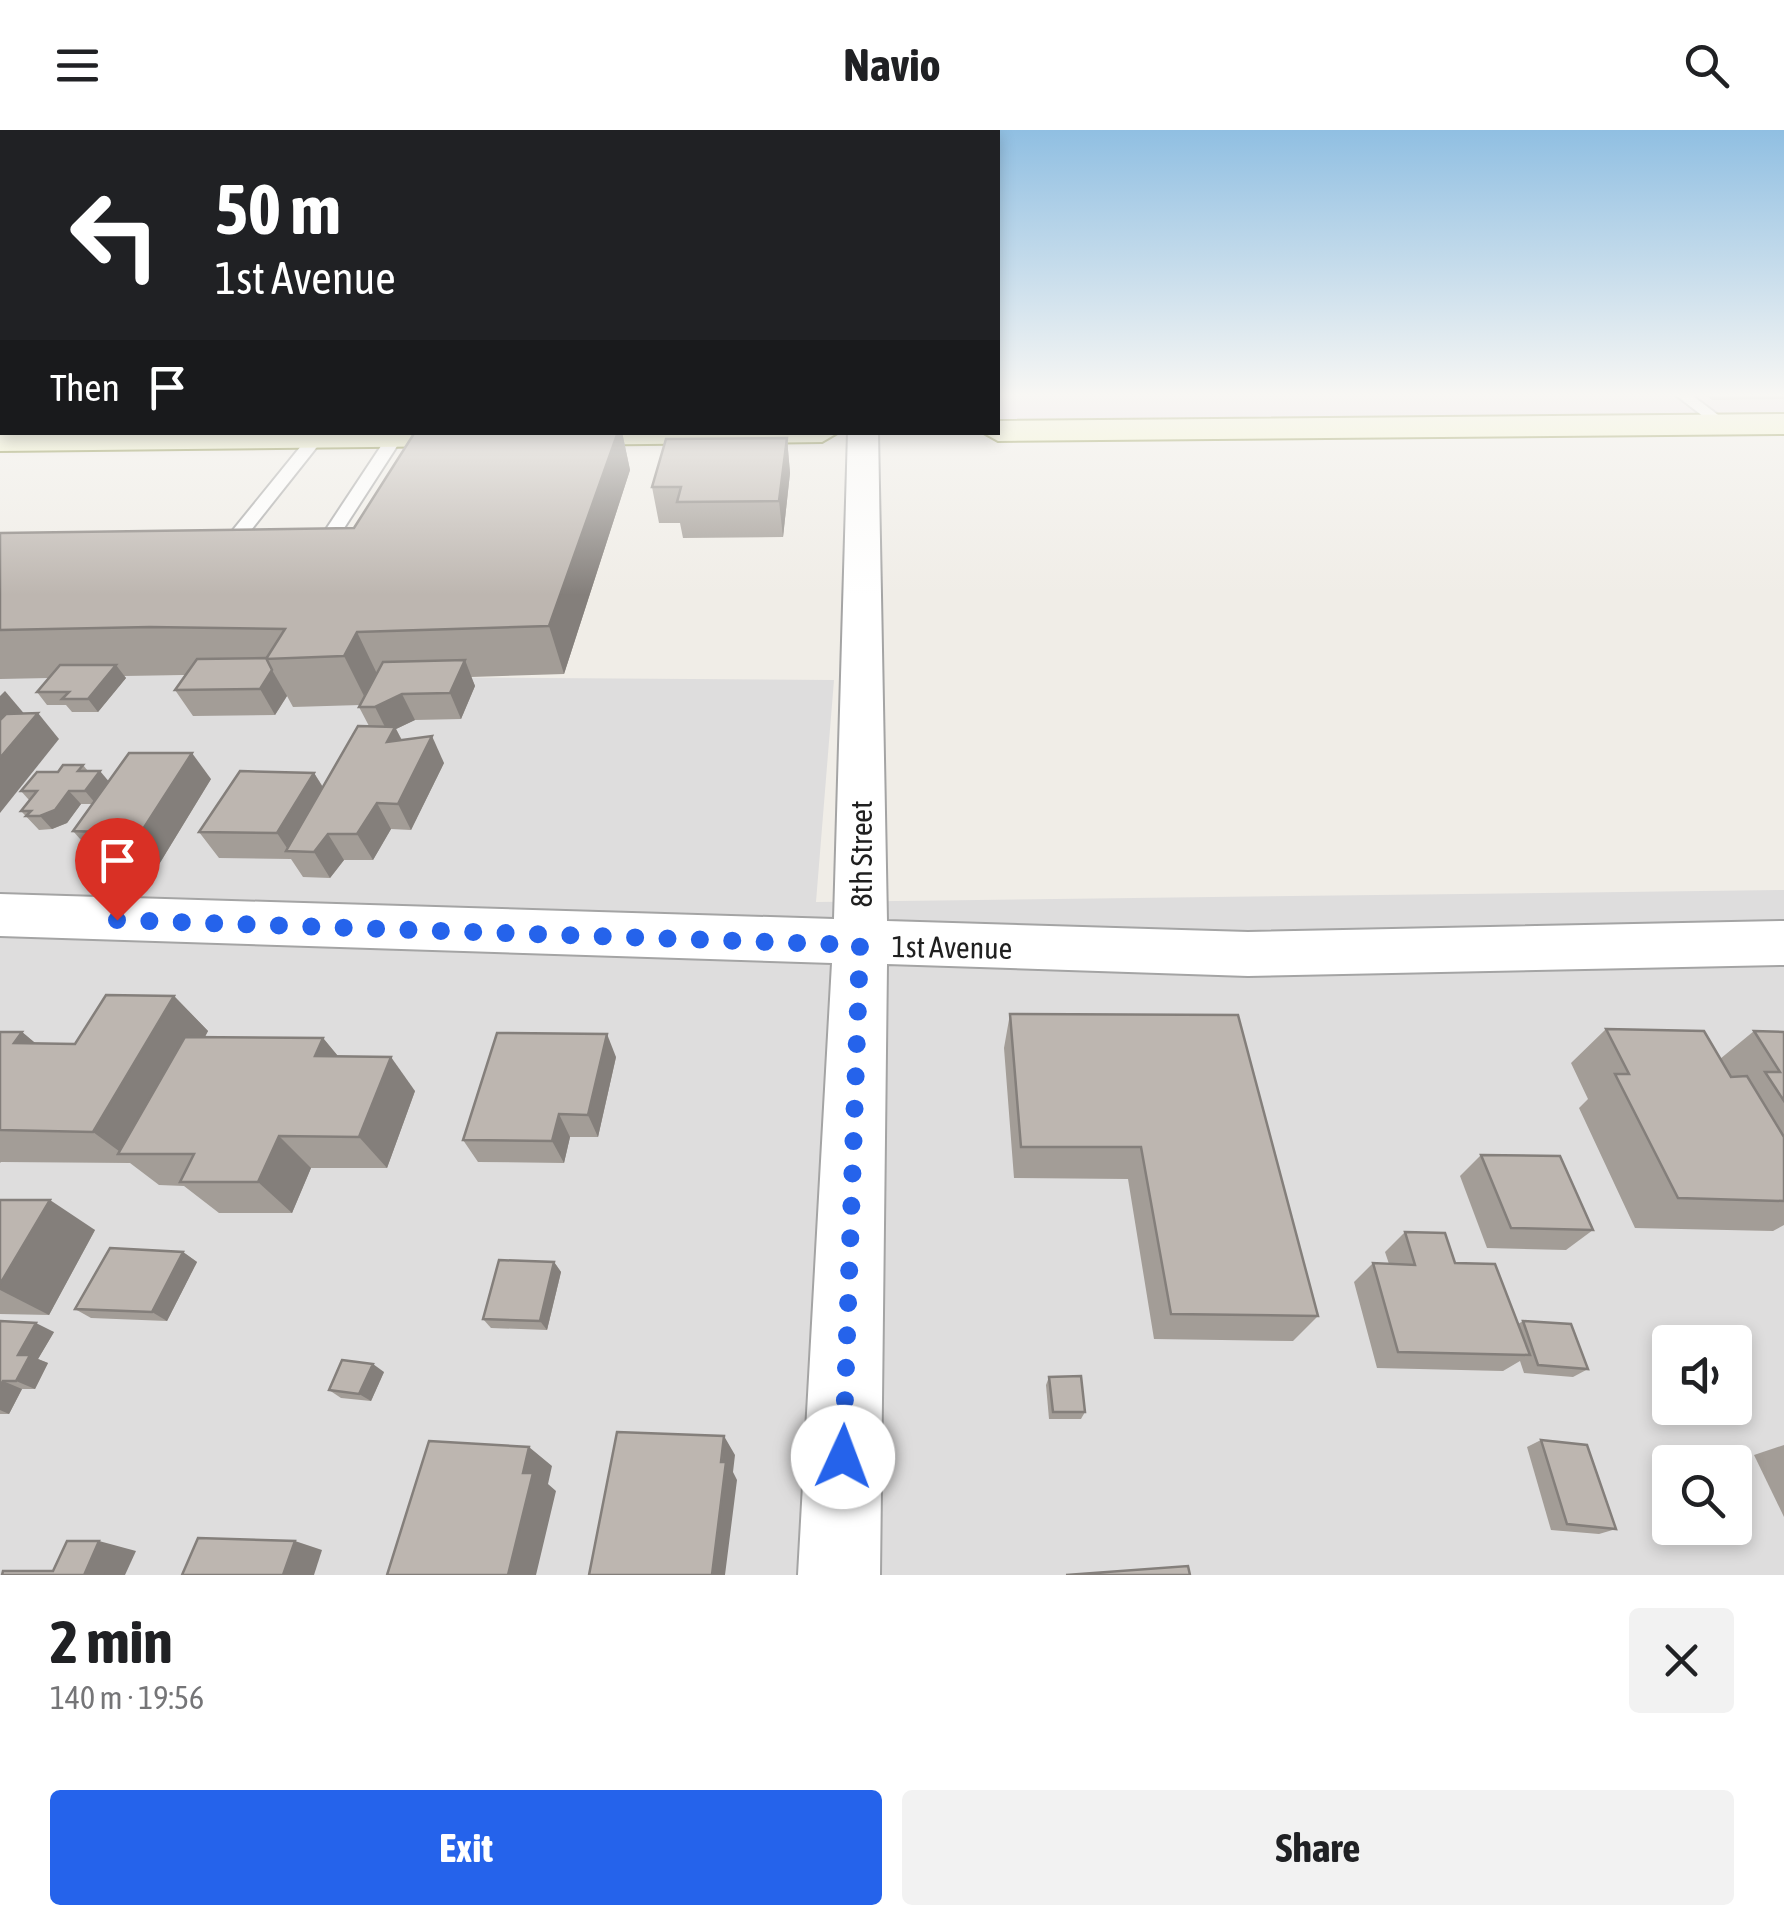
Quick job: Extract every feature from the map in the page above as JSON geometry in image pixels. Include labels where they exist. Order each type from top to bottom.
[{"type":"street","name":"8th Street","points":[[839,1575],[860,945],[862,460]]},
{"type":"street","name":"1st Avenue","points":[[0,916],[1248,954],[1784,943]]},
{"type":"lane","points":[[212,568],[298,460]]},
{"type":"lane","points":[[318,555],[381,460]]},
{"type":"shaded area","points":[[0,674],[834,680],[816,902],[1784,890],[1784,1575],[0,1575]]},
{"type":"building","points":[[397,460],[608,460],[549,626],[357,632],[344,656],[266,659],[285,629],[0,630],[0,533],[354,528]]},
{"type":"building","points":[[660,460],[784,460],[779,501],[677,502],[681,487],[652,487]]},
{"type":"building","points":[[266,658],[272,670],[260,689],[175,690],[197,659]]},
{"type":"building","points":[[465,660],[450,693],[402,694],[375,707],[359,707],[383,662]]},
{"type":"building","points":[[60,665],[116,665],[88,699],[62,699],[69,692],[37,692]]},
{"type":"building","points":[[38,713],[0,758],[0,720],[6,714]]},
{"type":"building","points":[[358,726],[395,727],[387,742],[432,736],[398,804],[377,803],[357,834],[328,834],[314,852],[286,851]]},
{"type":"building","points":[[129,753],[192,753],[136,840],[95,841],[101,832],[73,831]]},
{"type":"building","points":[[63,765],[83,765],[78,771],[100,771],[85,791],[69,791],[55,810],[26,816],[31,811],[21,811],[37,791],[21,791],[37,772],[58,772]]},
{"type":"building","points":[[240,771],[314,773],[277,833],[199,832]]},
{"type":"building","points":[[106,995],[174,996],[93,1132],[0,1130],[0,1032],[22,1032],[14,1043],[75,1044]]},
{"type":"building","points":[[1010,1014],[1238,1015],[1318,1316],[1171,1314],[1141,1147],[1021,1147]]},
{"type":"building","points":[[1606,1029],[1704,1031],[1731,1077],[1747,1076],[1784,1137],[1784,1201],[1678,1198],[1615,1074],[1629,1074]]},
{"type":"building","points":[[1754,1031],[1784,1032],[1784,1101],[1765,1072],[1780,1072]]},
{"type":"building","points":[[497,1033],[607,1034],[588,1115],[559,1114],[552,1141],[463,1140]]},
{"type":"building","points":[[185,1037],[323,1038],[315,1056],[391,1057],[359,1137],[279,1136],[258,1182],[180,1182],[194,1154],[118,1154]]},
{"type":"building","points":[[1481,1155],[1560,1156],[1593,1230],[1511,1228]]},
{"type":"building","points":[[0,1200],[50,1200],[0,1284]]},
{"type":"building","points":[[1405,1232],[1445,1233],[1455,1263],[1495,1264],[1530,1355],[1398,1352],[1373,1263],[1415,1265]]},
{"type":"building","points":[[110,1248],[183,1252],[152,1312],[75,1309]]},
{"type":"building","points":[[499,1260],[554,1262],[540,1321],[483,1319]]},
{"type":"building","points":[[0,1321],[36,1323],[18,1355],[30,1355],[16,1381],[3,1381],[0,1387]]},
{"type":"building","points":[[1523,1321],[1571,1324],[1588,1369],[1538,1365]]},
{"type":"building","points":[[342,1360],[373,1364],[359,1394],[329,1390]]},
{"type":"building","points":[[1081,1376],[1085,1412],[1053,1412],[1049,1377]]},
{"type":"building","points":[[617,1432],[724,1436],[721,1462],[726,1462],[712,1575],[589,1575]]},
{"type":"building","points":[[1541,1440],[1587,1445],[1616,1529],[1567,1524]]},
{"type":"building","points":[[429,1441],[529,1447],[523,1473],[533,1473],[508,1575],[387,1575]]},
{"type":"building","points":[[198,1538],[295,1541],[283,1575],[182,1575]]},
{"type":"building","points":[[67,1541],[99,1541],[85,1573],[102,1575],[2,1575],[3,1571],[53,1571]]},
{"type":"building","points":[[1188,1566],[1190,1575],[1066,1575]]},
{"type":"route","points":[[117,920],[860,945],[843,1457]]}]
